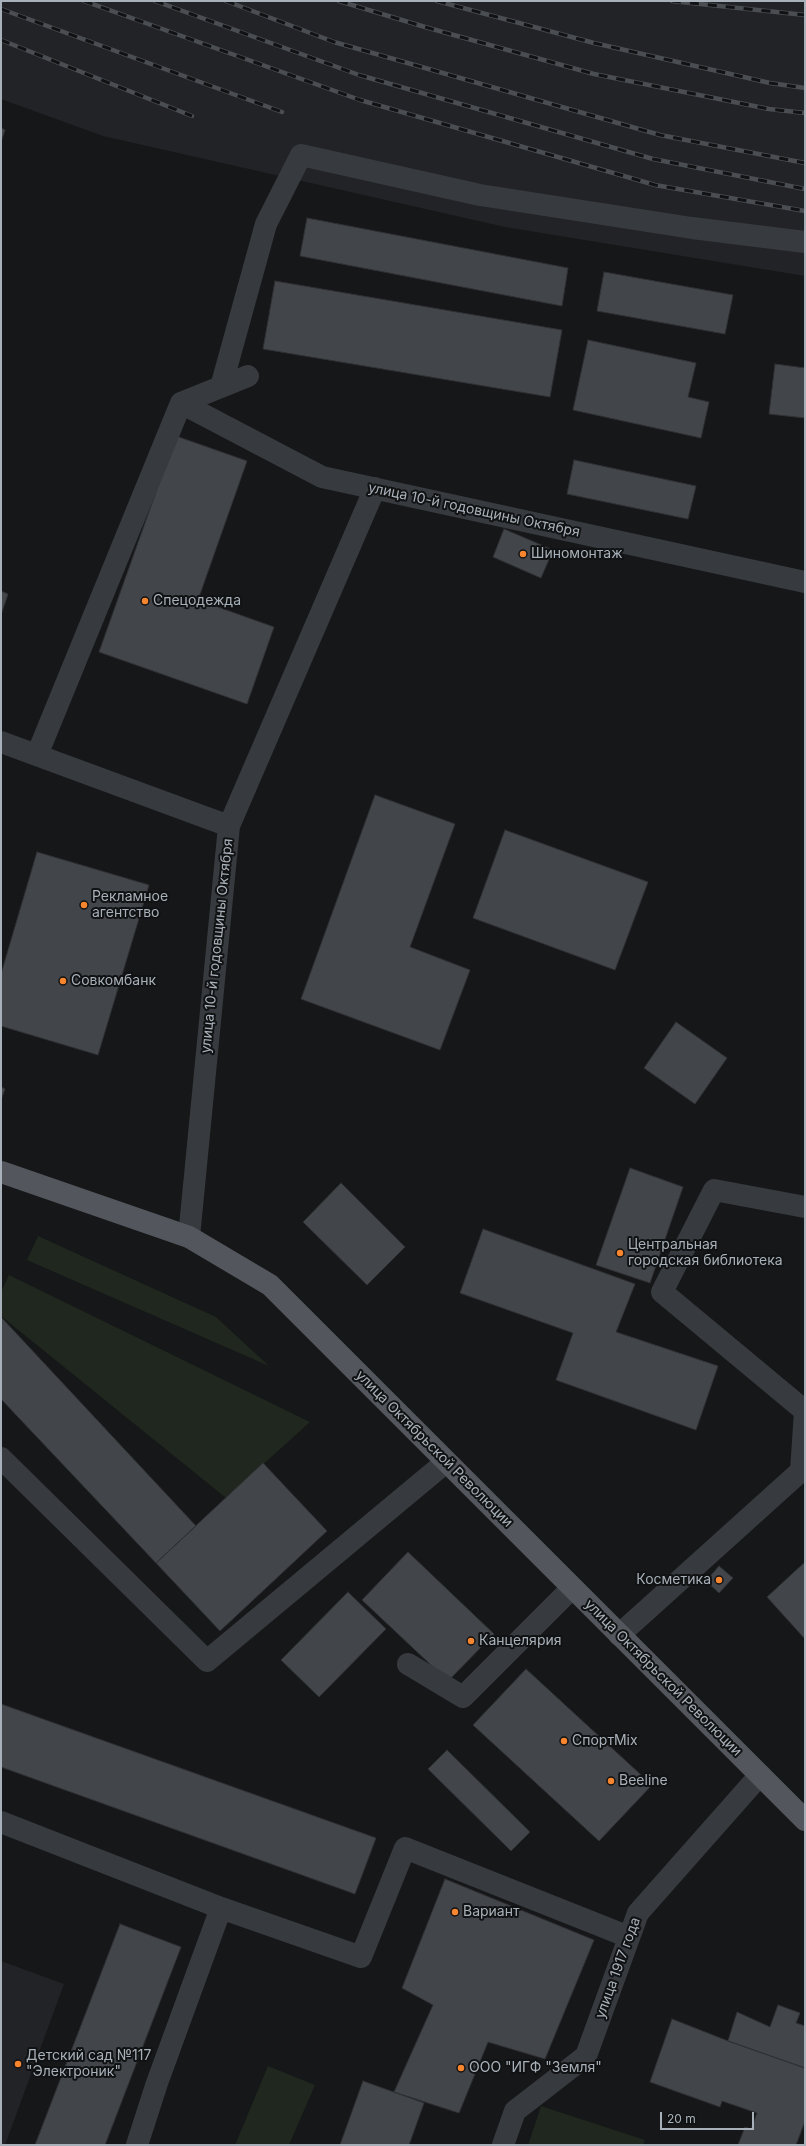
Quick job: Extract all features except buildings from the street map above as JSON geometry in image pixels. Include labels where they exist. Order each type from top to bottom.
[{"type":"main road","name":"улица Октябрьской Революции","points":[[1,1172],[189,1237],[270,1285],[805,1820]]},
{"type":"street","points":[[221,387],[266,224],[301,155],[480,195],[692,228],[805,242]]},
{"type":"street","points":[[38,755],[181,403],[248,376]]},
{"type":"street","name":"улица 10-й годовщины Октября","points":[[181,403],[322,477],[805,582]]},
{"type":"street","points":[[229,826],[374,488]]},
{"type":"street","name":"улица 10-й годовщины Октября","points":[[1,742],[229,826],[189,1237]]},
{"type":"street","points":[[619,1635],[803,1473],[805,1411],[662,1292],[714,1190],[805,1207]]},
{"type":"street","points":[[1,1458],[207,1661],[446,1462]]},
{"type":"street","points":[[408,1664],[463,1697],[572,1588]]},
{"type":"street","name":"улица 1917 года","points":[[503,2145],[515,2111],[586,2056],[638,1913],[760,1775]]},
{"type":"street","points":[[1,1822],[221,1908],[361,1957],[405,1848],[629,1937]]},
{"type":"street","points":[[137,2145],[157,2083],[221,1908]]},
{"type":"shaded area","points":[[1,1],[805,1],[805,276],[505,227],[103,136],[1,99]]},
{"type":"shaded area","points":[[38,1236],[216,1317],[269,1366],[27,1260]]},
{"type":"shaded area","points":[[9,1275],[310,1422],[226,1498],[1,1316],[1,1292]]},
{"type":"shaded area","name":"Детский сад №117 \"Электроник\"","points":[[1,1961],[64,1984],[5,2145],[1,2145]]},
{"type":"shaded area","points":[[268,2066],[315,2085],[289,2145],[235,2145]]},
{"type":"shaded area","points":[[541,2106],[645,2140],[643,2145],[528,2145]]},
{"type":"railway","points":[[84,1],[360,100],[655,185],[805,211]]},
{"type":"railway","points":[[155,1],[359,75],[653,159],[805,189]]},
{"type":"railway","points":[[226,1],[334,42],[660,135],[805,163]]},
{"type":"railway","points":[[339,1],[425,27],[594,74],[769,109],[805,113]]},
{"type":"railway","points":[[437,1],[594,43],[770,83],[805,88]]},
{"type":"railway","points":[[672,1],[805,15]]},
{"type":"railway","points":[[1,9],[282,112]]},
{"type":"railway","points":[[1,40],[192,116]]},
{"type":"place","name":"Шиномонтаж","points":[[523,554]]},
{"type":"place","name":"Спецодежда","points":[[145,601]]},
{"type":"place","name":"Рекламное агентство","points":[[84,905]]},
{"type":"place","name":"Совкомбанк","points":[[63,981]]},
{"type":"place","name":"Центральная городская библиотека","points":[[620,1253]]},
{"type":"place","name":"Косметика","points":[[719,1580]]},
{"type":"place","name":"Канцелярия","points":[[471,1641]]},
{"type":"place","name":"СпортMix","points":[[564,1741]]},
{"type":"place","name":"Beeline","points":[[611,1781]]},
{"type":"place","name":"Вариант","points":[[455,1912]]},
{"type":"place","name":"Детский сад №117 \"Электроник\"","points":[[18,2064]]},
{"type":"place","name":"ООО \"ИГФ \"Земля\"","points":[[461,2068]]}]
